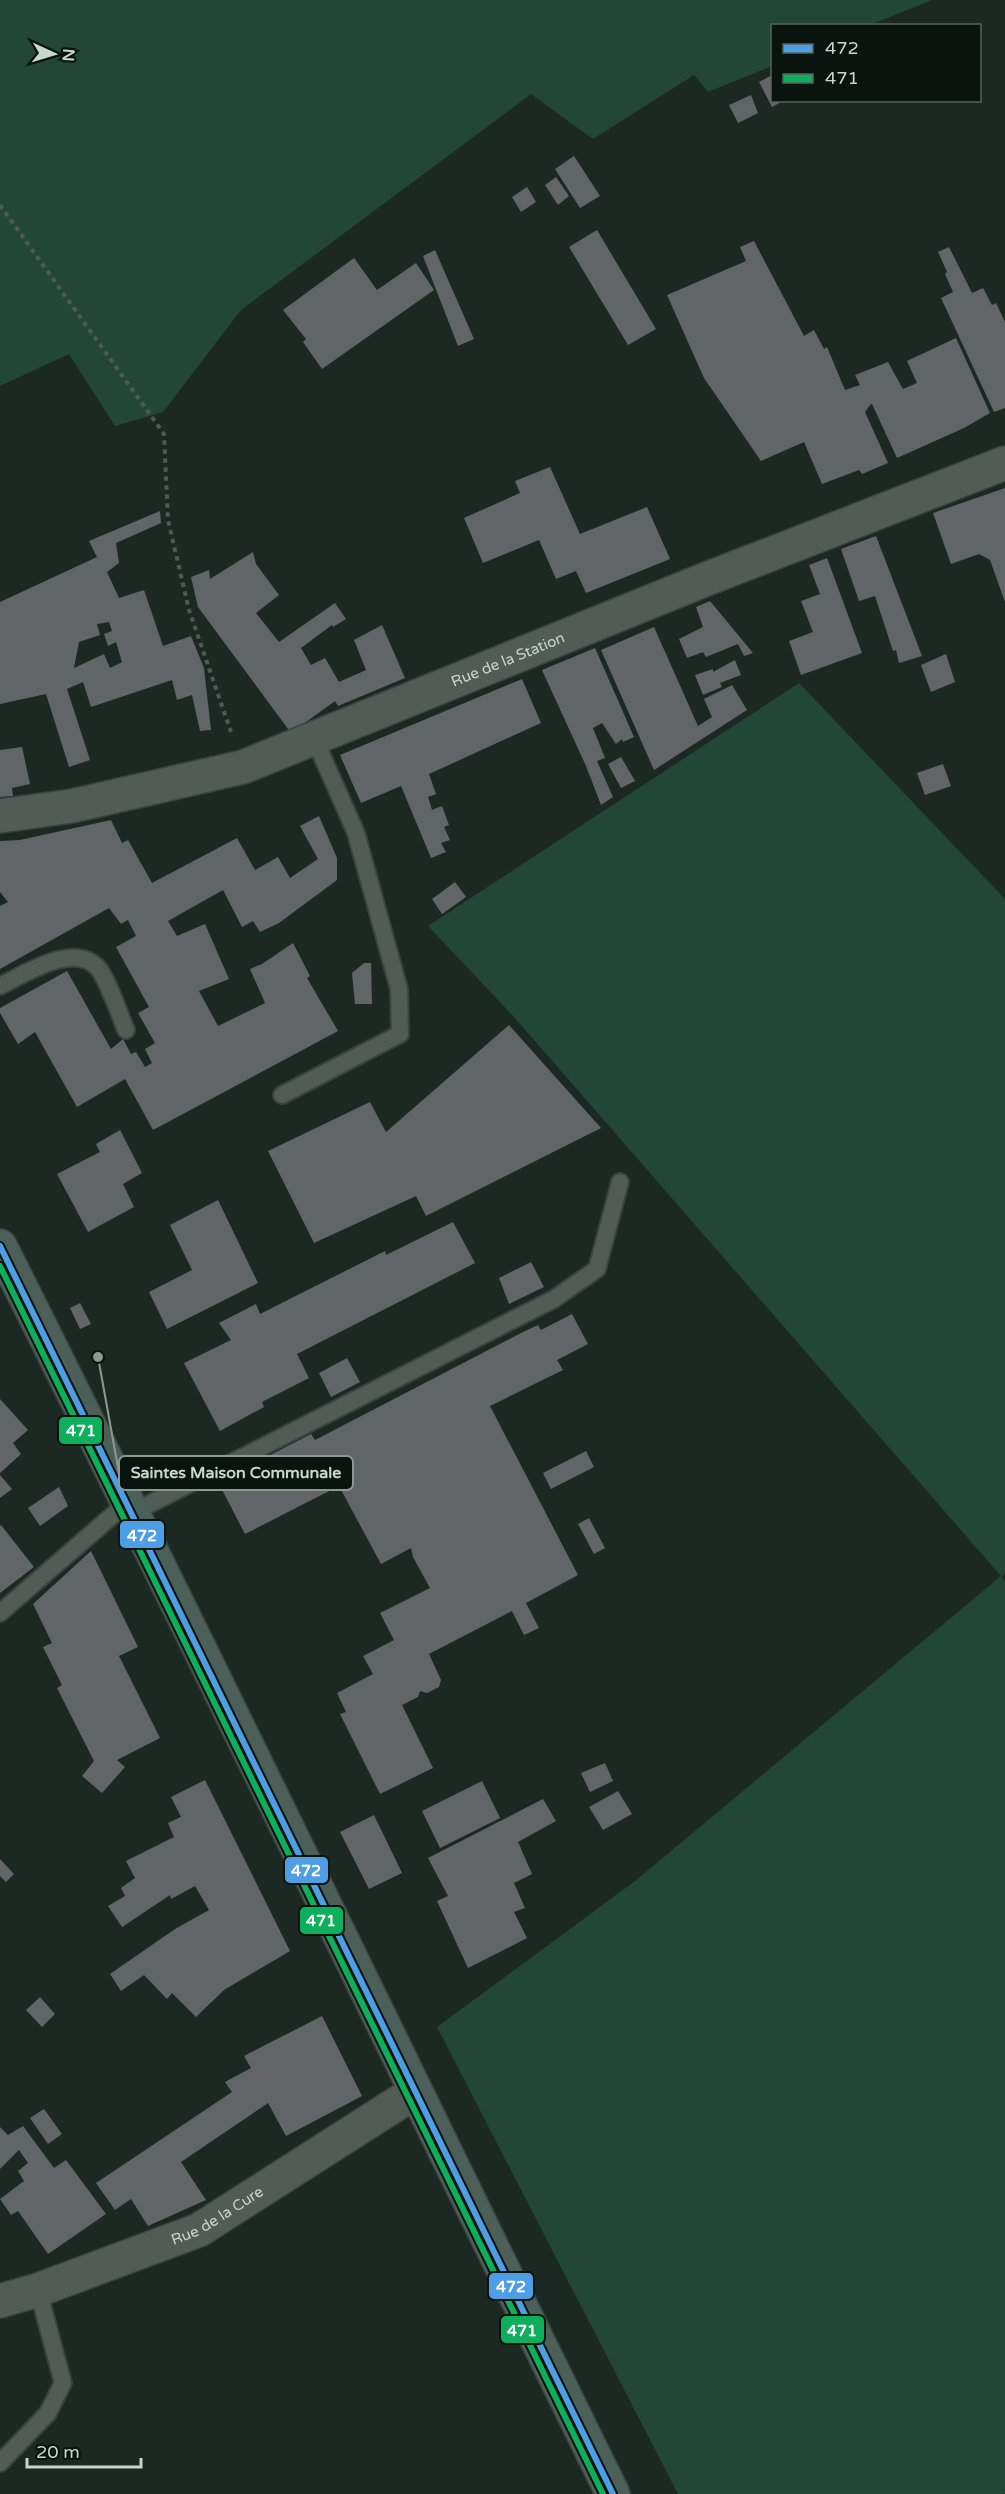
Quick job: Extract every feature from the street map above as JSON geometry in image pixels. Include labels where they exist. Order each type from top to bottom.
[{"type":"main road","points":[[0,1246],[131,1507],[613,2494]]},
{"type":"street","name":"Rue de la Station","points":[[0,816],[72,806],[243,767],[315,740],[704,580],[1005,463]]},
{"type":"street","name":"Rue de la Cure","points":[[0,2301],[38,2290],[199,2230],[415,2092]]},
{"type":"lane","points":[[282,1095],[400,1034],[399,989],[356,833],[315,740]]},
{"type":"lane","points":[[0,986],[46,963],[69,957],[87,959],[99,968],[126,1030]]},
{"type":"lane","points":[[0,1613],[131,1507],[554,1299],[597,1269],[620,1182]]},
{"type":"lane","points":[[0,2463],[48,2412],[63,2383],[38,2290]]},
{"type":"path","points":[[0,205],[164,434],[168,520],[186,598],[243,767]]},
{"type":"green space","points":[[0,0],[932,0],[872,24],[771,24],[771,66],[708,92],[694,75],[593,139],[531,94],[241,310],[163,412],[115,426],[69,354],[0,386]]},
{"type":"green space","points":[[799,683],[1005,899],[1005,1573],[1002,1576],[1005,1582],[1005,2493],[1003,2494],[678,2494],[437,2027],[635,1881],[1001,1576],[514,1017],[428,926]]},
{"type":"building","points":[[771,76],[771,102],[781,102],[772,107],[759,82]]},
{"type":"building","points":[[751,95],[758,113],[738,123],[729,105]]},
{"type":"building","points":[[574,156],[600,196],[580,208],[555,169]]},
{"type":"building","points":[[556,177],[569,196],[558,205],[545,185]]},
{"type":"building","points":[[527,187],[536,202],[521,212],[512,197]]},
{"type":"building","points":[[597,230],[656,329],[628,345],[569,247]]},
{"type":"building","points":[[754,241],[804,336],[814,330],[824,349],[827,347],[845,390],[860,385],[855,375],[888,362],[903,389],[917,383],[907,361],[956,338],[990,413],[964,428],[897,458],[872,404],[865,412],[888,463],[862,474],[859,470],[822,484],[804,442],[761,461],[704,378],[667,295],[746,261],[740,247]]},
{"type":"building","points":[[949,247],[972,293],[983,288],[992,305],[996,303],[1005,322],[1005,408],[994,412],[941,298],[953,292],[938,252]]},
{"type":"building","points":[[435,250],[474,339],[458,346],[423,256]]},
{"type":"building","points":[[354,258],[377,290],[416,263],[434,290],[322,369],[303,342],[306,339],[283,310]]},
{"type":"building","points":[[550,467],[580,534],[647,507],[670,559],[586,593],[576,571],[556,579],[539,540],[483,563],[464,518],[520,493],[515,481]]},
{"type":"building","points":[[1005,488],[1005,602],[990,560],[979,554],[951,564],[933,513]]},
{"type":"building","points":[[160,511],[161,523],[116,543],[119,563],[107,572],[119,598],[144,590],[163,646],[191,636],[204,668],[211,730],[200,731],[192,695],[177,700],[172,680],[91,707],[83,682],[67,689],[90,760],[69,767],[46,694],[0,704],[0,602],[97,557],[89,541]],"holes":[[[109,622],[112,631],[104,634],[108,646],[116,642],[122,662],[110,668],[104,654],[74,668],[79,642],[100,635],[97,624]]]},
{"type":"building","points":[[876,536],[922,656],[899,663],[875,596],[859,601],[841,549]]},
{"type":"building","points":[[253,552],[256,564],[279,595],[256,613],[279,642],[335,603],[346,619],[333,627],[332,625],[301,648],[311,665],[325,658],[339,682],[366,670],[354,640],[382,625],[405,678],[338,706],[335,701],[291,733],[198,607],[191,577],[209,570],[210,579]]},
{"type":"building","points":[[827,558],[862,653],[801,675],[789,641],[813,632],[801,601],[820,594],[809,565]]},
{"type":"building","points":[[710,601],[753,653],[744,656],[738,644],[706,657],[703,652],[687,658],[679,639],[703,627],[696,607]]},
{"type":"building","points":[[654,627],[698,726],[712,717],[704,699],[732,685],[747,710],[654,770],[601,650]]},
{"type":"building","points":[[595,648],[634,737],[623,742],[622,739],[616,744],[602,723],[593,728],[605,758],[597,761],[613,797],[601,805],[586,766],[542,670]]},
{"type":"building","points":[[946,654],[955,682],[931,692],[921,665]]},
{"type":"building","points":[[735,660],[741,675],[720,683],[722,687],[703,695],[695,675],[713,669],[713,672]]},
{"type":"building","points":[[522,679],[541,723],[429,774],[436,794],[428,797],[432,810],[442,806],[449,825],[444,827],[450,840],[441,843],[446,852],[431,858],[401,786],[361,803],[340,755]]},
{"type":"building","points":[[22,747],[30,784],[12,788],[13,796],[0,797],[0,750]]},
{"type":"building","points":[[621,757],[635,781],[621,788],[608,764]]},
{"type":"building","points":[[943,764],[951,786],[925,795],[917,773]]},
{"type":"building","points":[[319,816],[337,858],[337,880],[279,923],[260,932],[253,921],[242,927],[223,890],[168,921],[177,936],[205,924],[229,979],[199,991],[218,1026],[265,1003],[250,969],[262,964],[293,943],[310,976],[307,978],[338,1031],[153,1130],[125,1079],[77,1107],[35,1032],[18,1044],[0,1013],[0,1008],[67,971],[111,1049],[123,1039],[131,1054],[136,1052],[145,1067],[152,1063],[145,1049],[155,1043],[138,1013],[149,1007],[116,947],[136,936],[128,920],[121,924],[109,908],[0,969],[0,906],[8,902],[0,892],[0,841],[20,840],[111,820],[122,843],[128,840],[152,883],[237,838],[255,870],[278,857],[290,878],[318,859],[300,826]]},
{"type":"building","points":[[455,882],[466,897],[442,914],[432,899]]},
{"type":"building","points":[[364,963],[371,963],[372,1004],[355,1004],[352,973]]},
{"type":"building","points":[[509,1025],[601,1128],[426,1216],[416,1196],[314,1243],[268,1151],[370,1102],[386,1132]]},
{"type":"building","points":[[120,1130],[142,1173],[123,1184],[134,1207],[88,1232],[57,1174],[100,1152],[96,1144]]},
{"type":"building","points":[[218,1200],[258,1283],[167,1329],[149,1292],[192,1270],[170,1225]]},
{"type":"building","points":[[453,1222],[475,1263],[297,1354],[309,1378],[262,1402],[264,1407],[220,1431],[184,1363],[231,1340],[219,1323],[256,1304],[260,1314],[385,1251],[386,1255]]},
{"type":"building","points":[[531,1262],[544,1287],[509,1304],[499,1278]]},
{"type":"building","points":[[80,1303],[91,1324],[80,1329],[70,1308]]},
{"type":"building","points":[[572,1314],[588,1344],[557,1360],[563,1370],[490,1406],[578,1575],[526,1603],[539,1628],[524,1635],[512,1611],[429,1654],[441,1680],[439,1687],[427,1693],[420,1691],[418,1697],[402,1705],[433,1768],[380,1794],[340,1714],[346,1712],[337,1693],[373,1674],[363,1656],[394,1640],[380,1613],[430,1588],[413,1557],[411,1548],[381,1564],[339,1486],[245,1534],[218,1482],[311,1434],[315,1440],[525,1331],[538,1325],[541,1330]]},
{"type":"building","points":[[347,1358],[360,1382],[331,1397],[319,1373]]},
{"type":"building","points":[[0,1399],[28,1430],[13,1443],[21,1454],[0,1473]]},
{"type":"building","points":[[586,1451],[594,1467],[551,1489],[543,1473]]},
{"type":"building","points":[[0,1475],[12,1489],[0,1498]]},
{"type":"building","points":[[59,1487],[68,1506],[40,1526],[28,1508]]},
{"type":"building","points":[[589,1518],[605,1548],[594,1554],[578,1524]]},
{"type":"building","points":[[0,1526],[34,1567],[0,1593]]},
{"type":"building","points":[[91,1551],[138,1647],[119,1656],[160,1738],[117,1760],[125,1767],[102,1793],[82,1776],[94,1761],[57,1688],[62,1685],[43,1647],[52,1643],[33,1604]]},
{"type":"building","points":[[605,1763],[613,1781],[590,1792],[581,1773]]},
{"type":"building","points":[[205,1780],[290,1951],[224,1990],[196,2017],[172,1993],[167,1999],[144,1975],[121,1991],[110,1974],[175,1929],[209,1910],[195,1886],[171,1899],[170,1895],[122,1927],[108,1906],[125,1896],[121,1888],[135,1878],[126,1861],[174,1837],[168,1823],[181,1817],[171,1797]]},
{"type":"building","points":[[482,1781],[500,1818],[440,1848],[422,1811]]},
{"type":"building","points":[[618,1791],[632,1814],[603,1830],[589,1807]]},
{"type":"building","points":[[543,1799],[556,1821],[518,1842],[532,1874],[514,1883],[525,1908],[514,1912],[527,1938],[468,1968],[437,1901],[448,1896],[428,1858]]},
{"type":"building","points":[[374,1815],[402,1873],[369,1889],[340,1832]]},
{"type":"building","points":[[0,1859],[14,1874],[6,1882],[0,1876]]},
{"type":"building","points":[[40,1997],[55,2014],[42,2027],[26,2010]]},
{"type":"building","points":[[322,2016],[362,2096],[286,2136],[268,2103],[181,2162],[206,2200],[148,2226],[131,2199],[115,2210],[96,2183],[232,2092],[225,2082],[251,2068],[244,2056]]},
{"type":"building","points":[[44,2109],[62,2134],[48,2144],[30,2118]]},
{"type":"building","points":[[23,2126],[54,2168],[66,2160],[106,2214],[48,2254],[18,2211],[11,2215],[0,2199],[24,2181],[18,2171],[28,2163],[19,2150],[0,2169],[0,2127],[8,2135]]},
{"type":"transit line","name":"472","points":[[0,1246],[613,2494]]},
{"type":"transit line","name":"471","points":[[0,1266],[603,2494]]},
{"type":"place","name":"Saintes Maison Communale","points":[[98,1357]]}]
